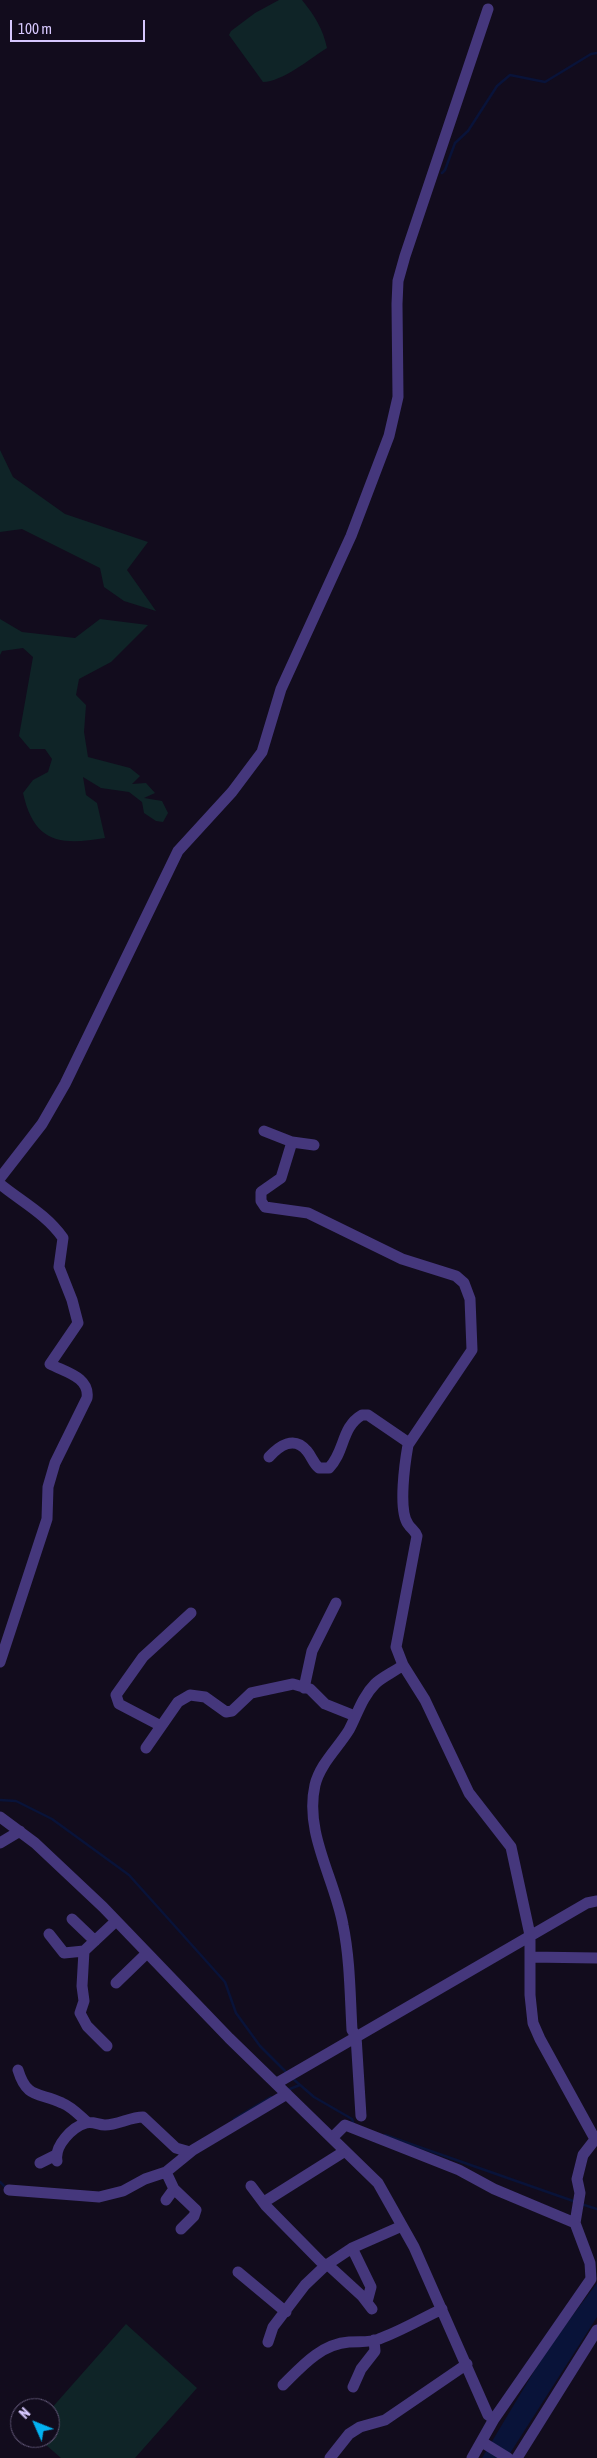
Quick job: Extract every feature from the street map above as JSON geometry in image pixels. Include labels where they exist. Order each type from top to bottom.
[{"type":"street","points":[[0,1178],[42,1124],[65,1084],[178,851],[232,792],[262,752],[281,689],[351,536],[389,436],[398,397],[398,281],[404,256],[488,8]]},
{"type":"street","points":[[264,1131],[292,1142],[314,1145]]},
{"type":"street","points":[[292,1142],[280,1178],[261,1192],[261,1201],[265,1206],[308,1213],[402,1259],[456,1276],[464,1283],[470,1299],[472,1350],[409,1444],[405,1463],[404,1512],[408,1524],[417,1536],[396,1647],[403,1666],[425,1700],[468,1793],[512,1847],[530,1935],[530,1995],[533,2023],[540,2039],[596,2138],[584,2155],[578,2168],[580,2199],[576,2220],[594,2282],[494,2419],[485,2444],[472,2458]]},
{"type":"street","points":[[0,1184],[18,1198],[30,1204],[63,1238],[64,1244],[59,1267],[72,1300],[78,1324],[50,1364],[83,1380],[88,1391],[88,1398],[55,1463],[48,1487],[47,1519],[0,1662]]},
{"type":"street","points":[[269,1457],[280,1446],[289,1443],[303,1447],[319,1468],[329,1468],[340,1451],[347,1429],[362,1415],[368,1415],[409,1444]]},
{"type":"street","points":[[304,1688],[312,1650],[336,1603]]},
{"type":"street","points":[[161,1726],[119,1704],[116,1694],[143,1657],[191,1613]]},
{"type":"street","points":[[361,2116],[356,2036],[352,2030],[349,1967],[343,1924],[315,1832],[313,1807],[315,1785],[320,1771],[349,1730],[363,1699],[375,1684],[403,1666]]},
{"type":"street","points":[[146,1748],[178,1702],[190,1695],[205,1697],[226,1712],[232,1712],[251,1692],[293,1684],[310,1689],[325,1704],[355,1716]]},
{"type":"street","points":[[0,1818],[20,1831],[116,1921],[229,2038],[283,2087],[378,2183],[402,2226],[442,2309],[488,2415],[494,2419]]},
{"type":"street","points":[[1,1846],[20,1831]]},
{"type":"street","points":[[10,2190],[99,2197],[123,2190],[166,2172],[188,2150],[283,2087],[295,2072],[530,1935],[587,1903],[597,1901]]},
{"type":"street","points":[[72,1919],[95,1941]]},
{"type":"street","points":[[49,1934],[64,1953],[84,1951],[116,1921]]},
{"type":"street","points":[[84,1951],[82,1986],[84,2001],[80,2013],[87,2026],[107,2046]]},
{"type":"street","points":[[116,1983],[147,1953]]},
{"type":"street","points":[[530,1957],[597,1958]]},
{"type":"street","points":[[18,2070],[21,2079],[32,2094],[61,2102],[87,2122],[104,2125],[136,2117],[144,2117],[176,2148],[188,2150]]},
{"type":"street","points":[[40,2163],[57,2158],[60,2146],[74,2127],[87,2122]]},
{"type":"street","points":[[332,2138],[345,2125],[459,2170],[494,2189],[576,2220]]},
{"type":"street","points":[[264,2202],[345,2150]]},
{"type":"street","points":[[166,2172],[174,2189],[196,2210],[194,2216],[181,2230]]},
{"type":"street","points":[[251,2186],[264,2202],[370,2306],[370,2287],[352,2248]]},
{"type":"street","points":[[166,2200],[174,2189]]},
{"type":"street","points":[[268,2342],[273,2327],[305,2285],[326,2264],[352,2248],[402,2226]]},
{"type":"street","points":[[238,2272],[286,2312]]},
{"type":"street","points":[[283,2385],[307,2361],[331,2345],[374,2340],[442,2309]]},
{"type":"street","points":[[517,2458],[597,2330]]},
{"type":"street","points":[[353,2388],[361,2369],[375,2351],[374,2340]]},
{"type":"street","points":[[330,2458],[349,2434],[360,2427],[385,2420],[467,2364]]},
{"type":"street","points":[[485,2444],[508,2458]]},
{"type":"green space","points":[[279,0],[302,0],[318,23],[327,48],[287,74],[271,81],[263,82],[229,35],[231,31],[255,13]]},
{"type":"green space","points":[[0,450],[13,477],[65,514],[148,542],[127,570],[156,611],[124,601],[104,587],[100,568],[22,529],[0,532]]},
{"type":"green space","points":[[0,619],[22,632],[75,638],[100,619],[148,625],[111,662],[79,679],[76,695],[86,705],[84,732],[88,757],[130,768],[140,776],[132,784],[146,783],[155,793],[144,798],[162,801],[168,813],[163,822],[156,821],[144,813],[142,802],[129,792],[101,788],[83,777],[86,795],[97,803],[105,838],[74,841],[62,840],[51,837],[34,822],[23,793],[33,780],[48,772],[52,759],[45,749],[30,749],[19,736],[33,657],[23,648],[2,651],[0,655]]},
{"type":"green space","points":[[126,2324],[197,2388],[135,2458],[61,2458],[50,2448],[60,2448],[60,2399]]},
{"type":"water","points":[[597,2283],[597,2317],[507,2458],[482,2458],[548,2348]]},
{"type":"waterway","points":[[442,173],[445,170],[455,143],[468,131],[497,86],[510,75],[545,82],[591,54],[597,53]]},
{"type":"waterway","points":[[0,1800],[16,1801],[52,1819],[129,1875],[225,1982],[236,2013],[260,2046],[288,2074]]},
{"type":"waterway","points":[[292,2078],[314,2097],[352,2119],[354,2125]]},
{"type":"waterway","points":[[287,2090],[300,2085]]},
{"type":"waterway","points":[[234,2119],[271,2097]]},
{"type":"waterway","points":[[385,2135],[576,2202]]},
{"type":"waterway","points":[[0,2182],[6,2188]]},
{"type":"waterway","points":[[581,2204],[597,2209]]}]
